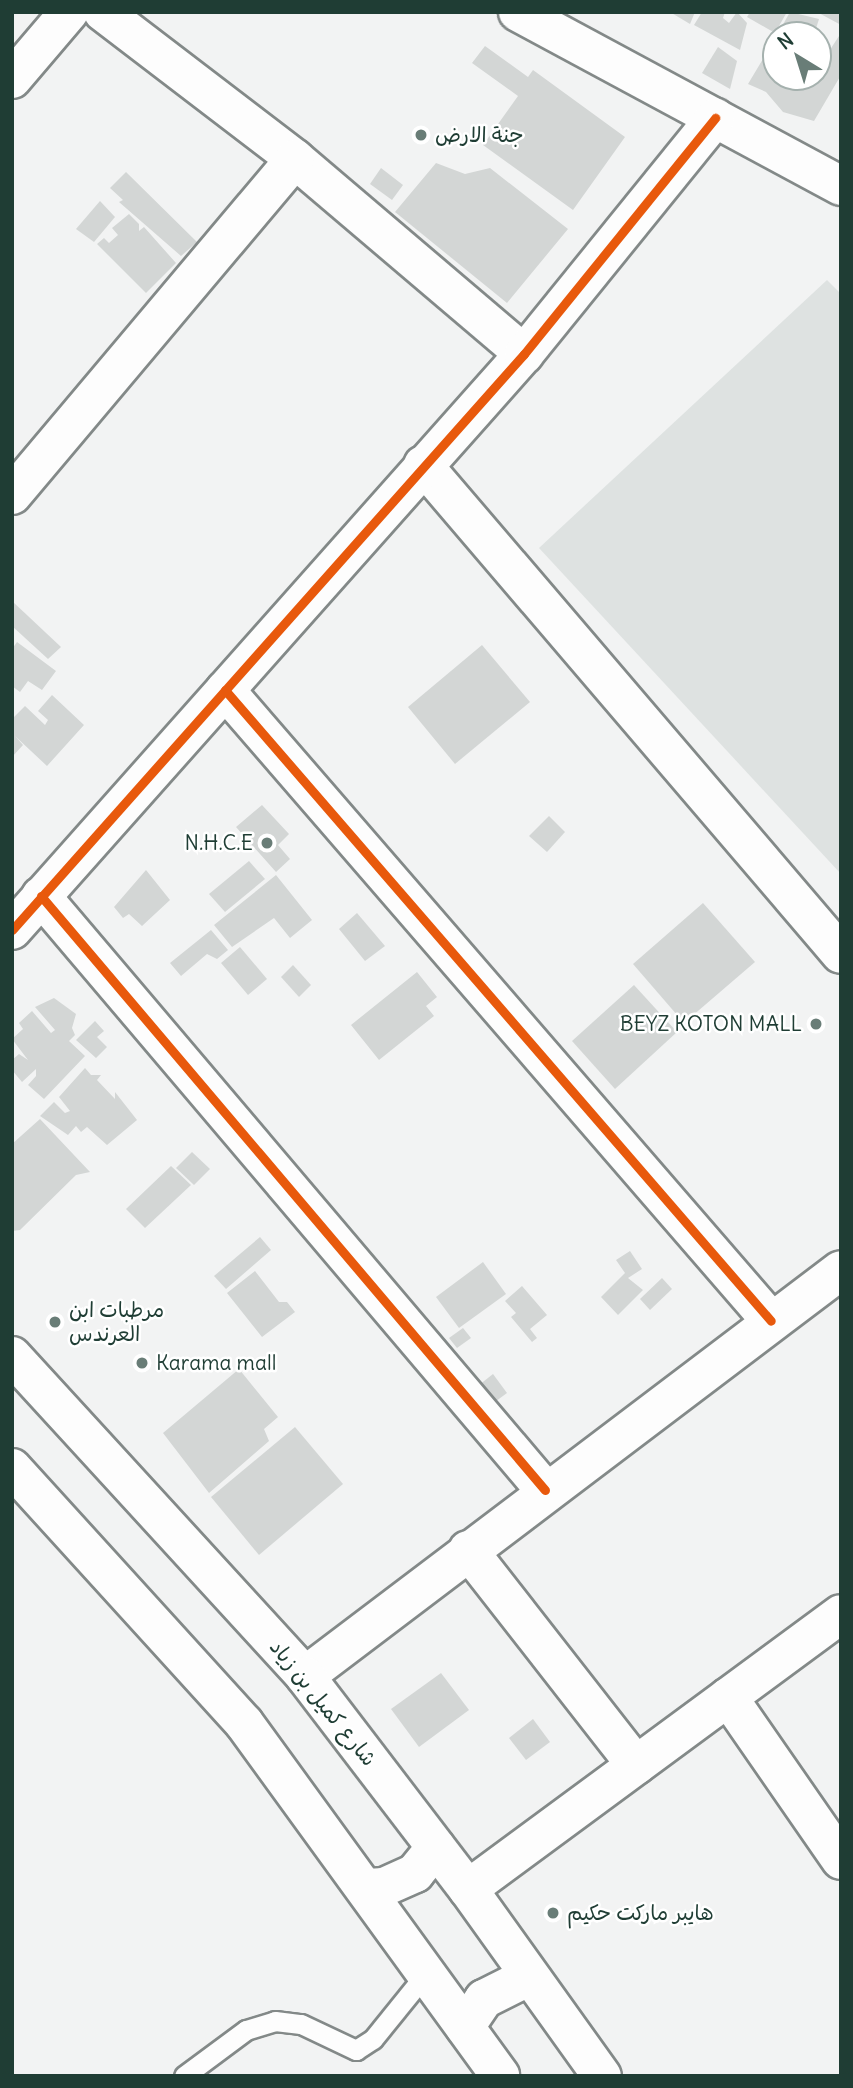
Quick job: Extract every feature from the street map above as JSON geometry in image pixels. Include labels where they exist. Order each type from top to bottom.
[{"type":"street","points":[[12,79],[69,12]]},
{"type":"street","points":[[103,12],[295,159],[524,354]]},
{"type":"street","points":[[518,12],[841,186]]},
{"type":"street","points":[[12,930],[524,354],[715,118]]},
{"type":"street","points":[[12,495],[295,159]]},
{"type":"street","points":[[423,465],[841,954]]},
{"type":"street","points":[[225,690],[771,1321]]},
{"type":"street","points":[[41,896],[545,1490]]},
{"type":"street","points":[[305,1676],[545,1490],[841,1270]]},
{"type":"street","name":"شارع كميل بن زياد","points":[[12,1356],[305,1676],[468,1889],[528,1977],[601,2076]]},
{"type":"street","points":[[12,1468],[244,1723],[368,1888],[500,2076]]},
{"type":"street","points":[[468,1550],[636,1765]]},
{"type":"street","points":[[468,1889],[841,1614]]},
{"type":"street","points":[[728,1697],[841,1860]]},
{"type":"street","points":[[368,1888],[384,1887],[415,1873],[436,1847]]},
{"type":"street","points":[[465,2027],[484,2000],[528,1977]]},
{"type":"lane","points":[[184,2076],[246,2030],[275,2021],[301,2024],[356,2050],[373,2039],[428,1972]]},
{"type":"shaded area","points":[[827,280],[841,294],[841,874],[539,548]]},
{"type":"building","points":[[670,12],[695,12],[690,24]]},
{"type":"building","points":[[702,12],[725,12],[723,18],[729,23],[737,12],[747,23],[740,50],[694,25]]},
{"type":"building","points":[[750,12],[787,12],[782,21],[762,21],[762,26],[747,17]]},
{"type":"building","points":[[790,12],[819,19],[818,21],[785,21]]},
{"type":"building","points":[[817,12],[841,12],[841,25]]},
{"type":"building","points":[[839,36],[841,75],[832,90],[832,47]]},
{"type":"building","points":[[485,46],[528,77],[533,70],[625,137],[573,210],[483,145],[518,96],[472,63]]},
{"type":"building","points":[[718,47],[737,61],[730,89],[702,73]]},
{"type":"building","points":[[762,60],[762,90],[748,84]]},
{"type":"building","points":[[764,91],[832,91],[814,121],[783,112]]},
{"type":"building","points":[[436,163],[465,174],[490,168],[568,229],[507,303],[395,212]]},
{"type":"building","points":[[381,168],[403,185],[392,200],[370,184]]},
{"type":"building","points":[[126,172],[197,242],[181,256],[119,202],[123,200],[110,188]]},
{"type":"building","points":[[100,201],[115,217],[94,242],[76,229]]},
{"type":"building","points":[[129,214],[139,224],[139,231],[144,227],[176,263],[146,293],[97,244],[104,238],[109,243],[118,235],[112,228]]},
{"type":"building","points":[[12,601],[61,647],[48,659],[12,626]]},
{"type":"building","points":[[17,642],[56,671],[42,690],[28,681],[20,692],[12,686],[12,649]]},
{"type":"building","points":[[482,645],[530,702],[455,764],[408,707]]},
{"type":"building","points":[[52,695],[84,725],[47,766],[15,736],[23,745],[12,757],[12,719],[25,706],[45,725],[48,720],[38,711]]},
{"type":"building","points":[[262,805],[289,834],[278,845],[290,859],[276,872],[236,827]]},
{"type":"building","points":[[549,816],[565,832],[547,852],[529,836]]},
{"type":"building","points":[[249,861],[265,879],[225,912],[209,894]]},
{"type":"building","points":[[146,870],[170,900],[142,926],[129,914],[123,918],[114,907]]},
{"type":"building","points":[[276,875],[312,920],[290,938],[274,918],[232,947],[214,925]]},
{"type":"building","points":[[703,903],[755,962],[684,1023],[633,964]]},
{"type":"building","points":[[357,913],[385,946],[365,961],[339,929]]},
{"type":"building","points":[[211,930],[228,950],[217,959],[207,954],[181,976],[170,963]]},
{"type":"building","points":[[240,947],[267,979],[248,995],[221,963]]},
{"type":"building","points":[[293,965],[311,985],[299,997],[281,977]]},
{"type":"building","points":[[417,972],[437,997],[426,1006],[434,1016],[379,1060],[351,1025]]},
{"type":"building","points":[[634,985],[677,1032],[615,1089],[572,1041]]},
{"type":"building","points":[[54,998],[76,1014],[72,1028],[75,1035],[69,1041],[85,1056],[44,1099],[28,1085],[36,1076],[36,1069],[22,1082],[12,1070],[12,1060],[19,1054],[28,1060],[12,1039],[23,1029],[19,1023],[32,1011],[51,1033],[55,1030],[35,1007]]},
{"type":"building","points":[[95,1021],[104,1031],[97,1037],[107,1047],[96,1058],[76,1040]]},
{"type":"building","points":[[85,1068],[91,1075],[101,1075],[97,1080],[115,1099],[115,1092],[137,1120],[107,1145],[87,1127],[81,1132],[76,1126],[68,1135],[40,1116],[54,1102],[65,1113],[70,1111],[59,1097]]},
{"type":"building","points":[[40,1119],[90,1172],[76,1175],[20,1230],[12,1231],[12,1144]]},
{"type":"building","points":[[192,1152],[210,1169],[194,1185],[176,1168]]},
{"type":"building","points":[[171,1166],[191,1185],[145,1228],[126,1209]]},
{"type":"building","points":[[260,1237],[271,1250],[226,1289],[214,1276]]},
{"type":"building","points":[[630,1251],[642,1269],[628,1278],[643,1290],[618,1315],[601,1297],[625,1273],[616,1260]]},
{"type":"building","points":[[483,1262],[506,1294],[459,1328],[436,1297]]},
{"type":"building","points":[[255,1271],[279,1302],[287,1302],[295,1312],[262,1337],[227,1293]]},
{"type":"building","points":[[662,1278],[672,1289],[650,1310],[640,1299]]},
{"type":"building","points":[[522,1286],[547,1315],[530,1329],[537,1338],[532,1342],[511,1317],[516,1313],[505,1301]]},
{"type":"building","points":[[463,1328],[471,1338],[457,1348],[449,1338]]},
{"type":"building","points":[[239,1369],[278,1417],[264,1429],[269,1441],[209,1493],[163,1433]]},
{"type":"building","points":[[493,1374],[507,1393],[488,1407],[474,1389]]},
{"type":"building","points":[[295,1427],[343,1484],[259,1555],[211,1497]]},
{"type":"building","points":[[441,1673],[469,1710],[419,1747],[391,1709]]},
{"type":"building","points":[[533,1719],[550,1742],[526,1760],[509,1738]]},
{"type":"cycle path","points":[[12,930],[524,354],[715,118]]},
{"type":"cycle path","points":[[225,690],[771,1321]]},
{"type":"cycle path","points":[[41,896],[545,1490]]},
{"type":"place","name":"جنة الارض","points":[[421,135]]},
{"type":"place","name":"N.H.C.E","points":[[267,843]]},
{"type":"place","name":"BEYZ KOTON MALL","points":[[816,1024]]},
{"type":"place","name":"مرطبات ابن العرندس","points":[[55,1322]]},
{"type":"place","name":"Karama mall","points":[[142,1363]]},
{"type":"place","name":"هایبر مارکت حکیم","points":[[553,1913]]}]
